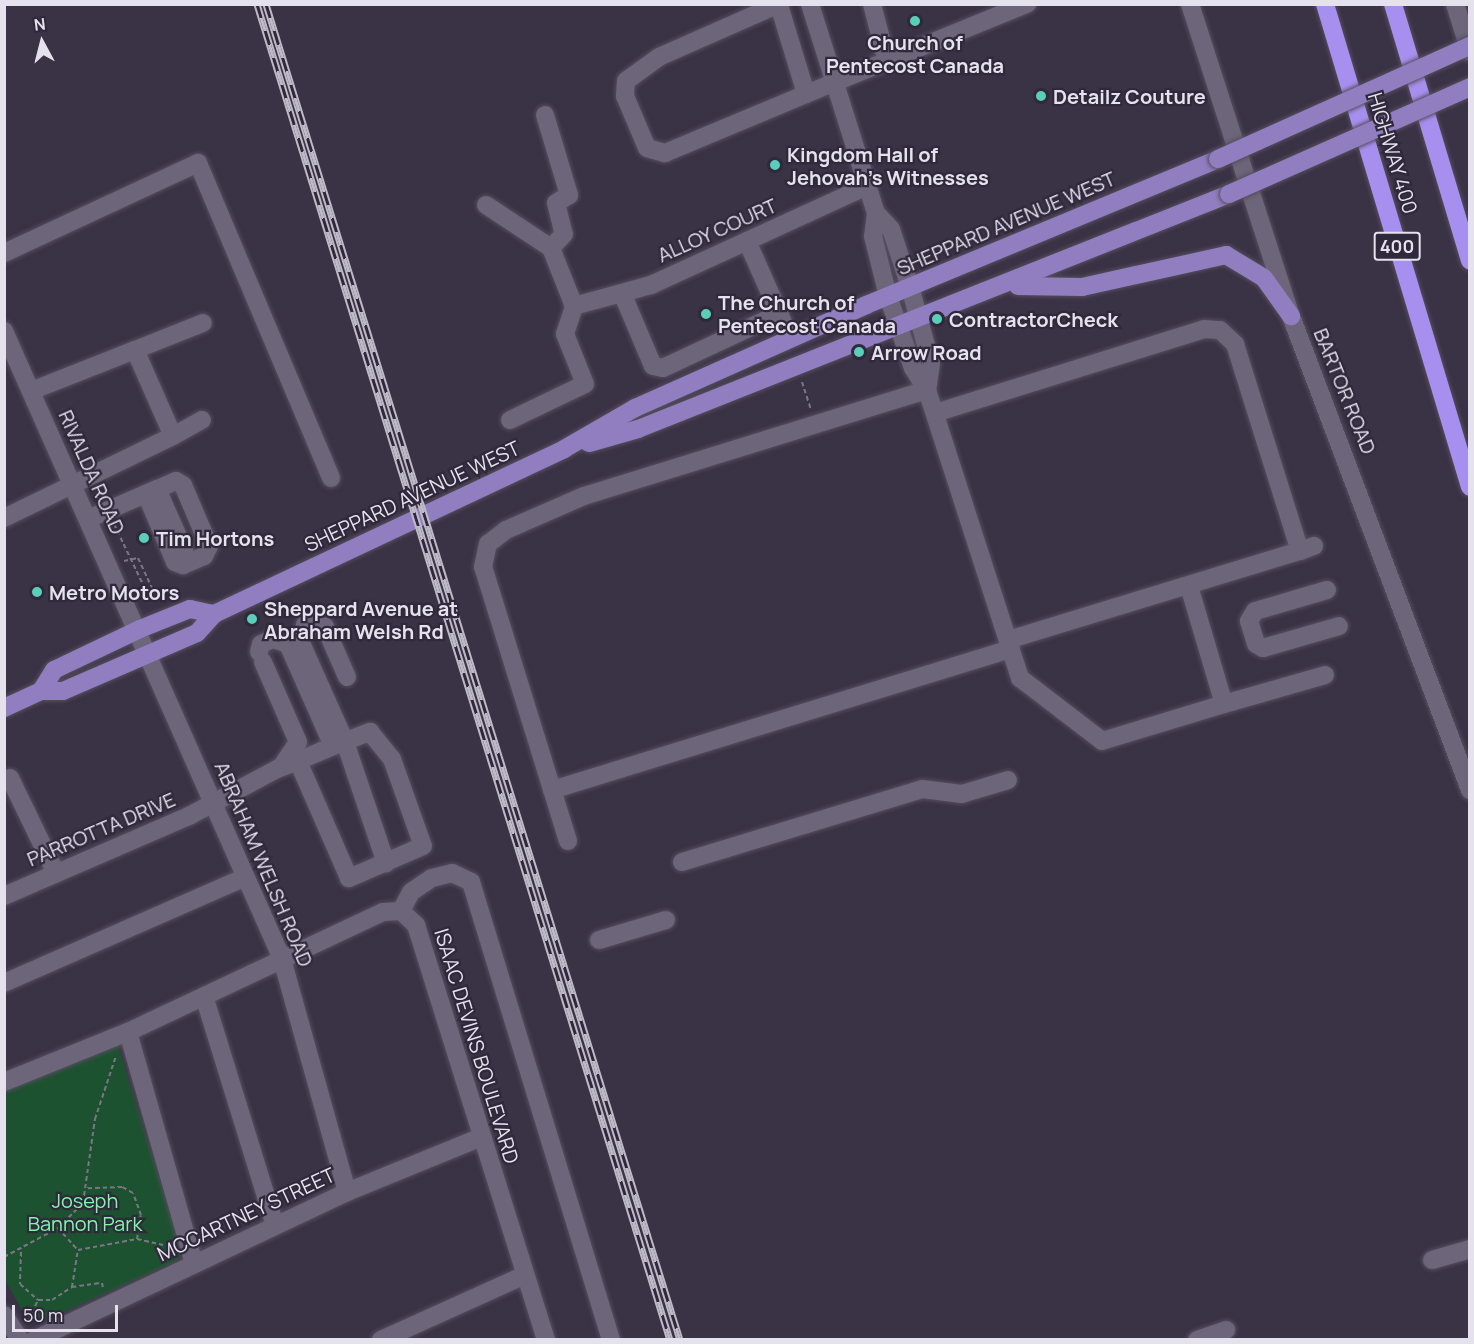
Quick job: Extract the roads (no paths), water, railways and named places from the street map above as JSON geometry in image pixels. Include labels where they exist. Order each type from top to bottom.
[{"type":"highway","name":"HIGHWAY 400","points":[[1325,4],[1470,487]]},
{"type":"highway","points":[[1393,4],[1470,261]]},
{"type":"main road","name":"SHEPPARD AVENUE WEST","points":[[4,708],[41,691],[63,691],[196,633],[214,614],[564,449],[635,408],[790,338],[1218,159],[1470,46]]},
{"type":"main road","name":"SHEPPARD AVENUE WEST","points":[[564,449],[638,429],[999,288],[1229,194],[1470,87]]},
{"type":"main road","points":[[999,288],[1082,287],[1226,255],[1264,278],[1292,316]]},
{"type":"main road","name":"SHEPPARD AVENUE WEST","points":[[41,691],[54,670],[140,629],[190,609],[214,614]]},
{"type":"street","points":[[810,4],[876,213],[891,229],[910,287],[931,363],[927,390]]},
{"type":"street","points":[[872,4],[887,62]]},
{"type":"street","points":[[806,94],[779,5],[659,57],[626,81],[625,96],[647,148],[665,153],[1027,4]]},
{"type":"street","name":"BARTOR ROAD","points":[[1191,4],[1292,316],[1470,790]]},
{"type":"street","points":[[1455,4],[1470,52]]},
{"type":"street","points":[[545,115],[569,195],[556,203],[564,234],[550,248]]},
{"type":"street","points":[[4,253],[198,163],[331,478]]},
{"type":"street","name":"ALLOY COURT","points":[[574,306],[620,294],[747,241],[867,186]]},
{"type":"street","points":[[486,205],[550,248],[574,306],[565,334],[585,384],[510,420]]},
{"type":"street","points":[[876,213],[873,236],[888,296],[900,325],[913,368],[927,390],[935,413],[1020,678],[1102,741],[1325,675]]},
{"type":"street","points":[[747,241],[790,338]]},
{"type":"street","points":[[620,294],[653,366],[663,368],[779,314]]},
{"type":"street","points":[[31,391],[203,323]]},
{"type":"street","points":[[552,790],[1307,549],[1235,344],[1220,330],[1204,329],[935,413]]},
{"type":"street","name":"RIVALDA ROAD","points":[[4,332],[140,629]]},
{"type":"street","points":[[135,350],[173,436]]},
{"type":"street","points":[[568,841],[483,564],[488,544],[506,530],[584,495],[927,390]]},
{"type":"street","points":[[4,518],[73,486],[201,420]]},
{"type":"street","points":[[88,519],[152,492],[184,550]]},
{"type":"street","points":[[1189,586],[1224,704]]},
{"type":"street","points":[[1327,590],[1255,611],[1249,621],[1256,644],[1263,648],[1338,626]]},
{"type":"street","points":[[346,677],[326,627],[315,622],[305,625],[301,643],[386,863]]},
{"type":"street","name":"ABRAHAM WELSH ROAD","points":[[140,629],[282,959],[347,1192]]},
{"type":"street","points":[[277,769],[294,755],[298,742],[261,657],[261,644],[273,639],[288,644],[339,744]]},
{"type":"street","points":[[277,769],[370,732],[384,748],[423,846],[348,878],[298,761]]},
{"type":"street","name":"PARROTTA DRIVE","points":[[4,896],[215,803],[277,769]]},
{"type":"street","points":[[10,778],[56,873]]},
{"type":"street","points":[[682,862],[922,789],[962,794],[1008,780]]},
{"type":"street","points":[[4,1082],[128,1032],[383,912],[401,911],[411,892],[432,878],[452,873],[471,882],[610,1340]]},
{"type":"street","points":[[4,983],[245,877]]},
{"type":"street","name":"ISAAC DEVINS BOULEVARD","points":[[401,911],[416,925],[546,1340]]},
{"type":"street","points":[[600,940],[666,920]]},
{"type":"street","points":[[204,996],[275,1226]]},
{"type":"street","points":[[128,1032],[191,1257]]},
{"type":"street","name":"MCCARTNEY STREET","points":[[34,1340],[191,1257],[275,1226],[347,1192],[482,1137]]},
{"type":"street","points":[[1432,1260],[1470,1249]]},
{"type":"street","points":[[381,1340],[525,1275]]},
{"type":"street","points":[[4,1315],[20,1340]]},
{"type":"street","points":[[1197,1340],[1226,1330]]},
{"type":"railway","points":[[257,4],[670,1340]]},
{"type":"railway","points":[[266,4],[680,1340]]},
{"type":"place","name":"Church of Pentecost Canada","points":[[915,21]]},
{"type":"place","name":"Detailz Couture","points":[[1041,96]]},
{"type":"place","name":"Kingdom Hall of Jehovah's Witnesses","points":[[775,165]]},
{"type":"place","name":"The Church of Pentecost Canada","points":[[706,314]]},
{"type":"place","name":"ContractorCheck","points":[[937,319]]},
{"type":"place","name":"Arrow Road","points":[[859,352]]},
{"type":"place","name":"Tim Hortons","points":[[144,538]]},
{"type":"place","name":"Metro Motors","points":[[37,592]]},
{"type":"place","name":"Sheppard Avenue at Abraham Welsh Rd","points":[[252,619]]},
{"type":"park label","name":"Joseph Bannon Park","points":[[85,1212]]}]
